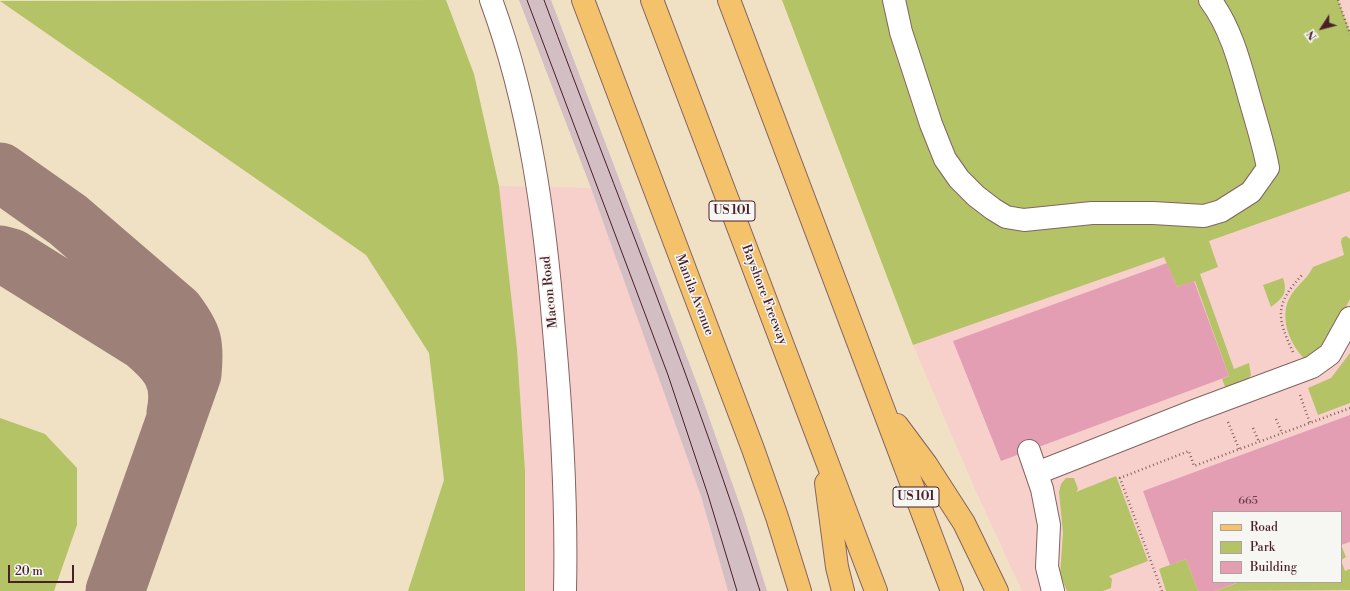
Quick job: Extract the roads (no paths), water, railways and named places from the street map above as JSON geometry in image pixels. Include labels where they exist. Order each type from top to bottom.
[{"type":"main road","name":"Manila Avenue","points":[[583,0],[758,464],[777,517],[800,591]]},
{"type":"main road","name":"Bayshore Freeway","points":[[652,0],[876,591]]},
{"type":"main road","name":"US 101","points":[[729,0],[952,591]]},
{"type":"main road","points":[[881,404],[926,464],[964,523],[997,591]]},
{"type":"main road","points":[[822,448],[837,567],[843,591]]},
{"type":"lane","name":"Macon Road","points":[[491,0],[514,72],[530,135],[549,268],[561,406],[565,476],[565,591]]},
{"type":"lane","points":[[894,0],[901,32],[931,124],[945,159],[960,179],[976,196],[992,209],[1006,217],[1024,220],[1092,214],[1153,213],[1204,216],[1221,211],[1251,192],[1268,168],[1265,151],[1239,59],[1230,37],[1210,0]]},
{"type":"lane","points":[[1037,473],[1194,411],[1312,367],[1330,354],[1350,318]]},
{"type":"lane","points":[[1029,451],[1037,473],[1049,525],[1047,567],[1053,591]]},
{"type":"tram line","points":[[527,0],[668,375],[708,495],[737,591]]},
{"type":"tram line","points":[[544,0],[656,294],[736,516],[760,591]]}]
